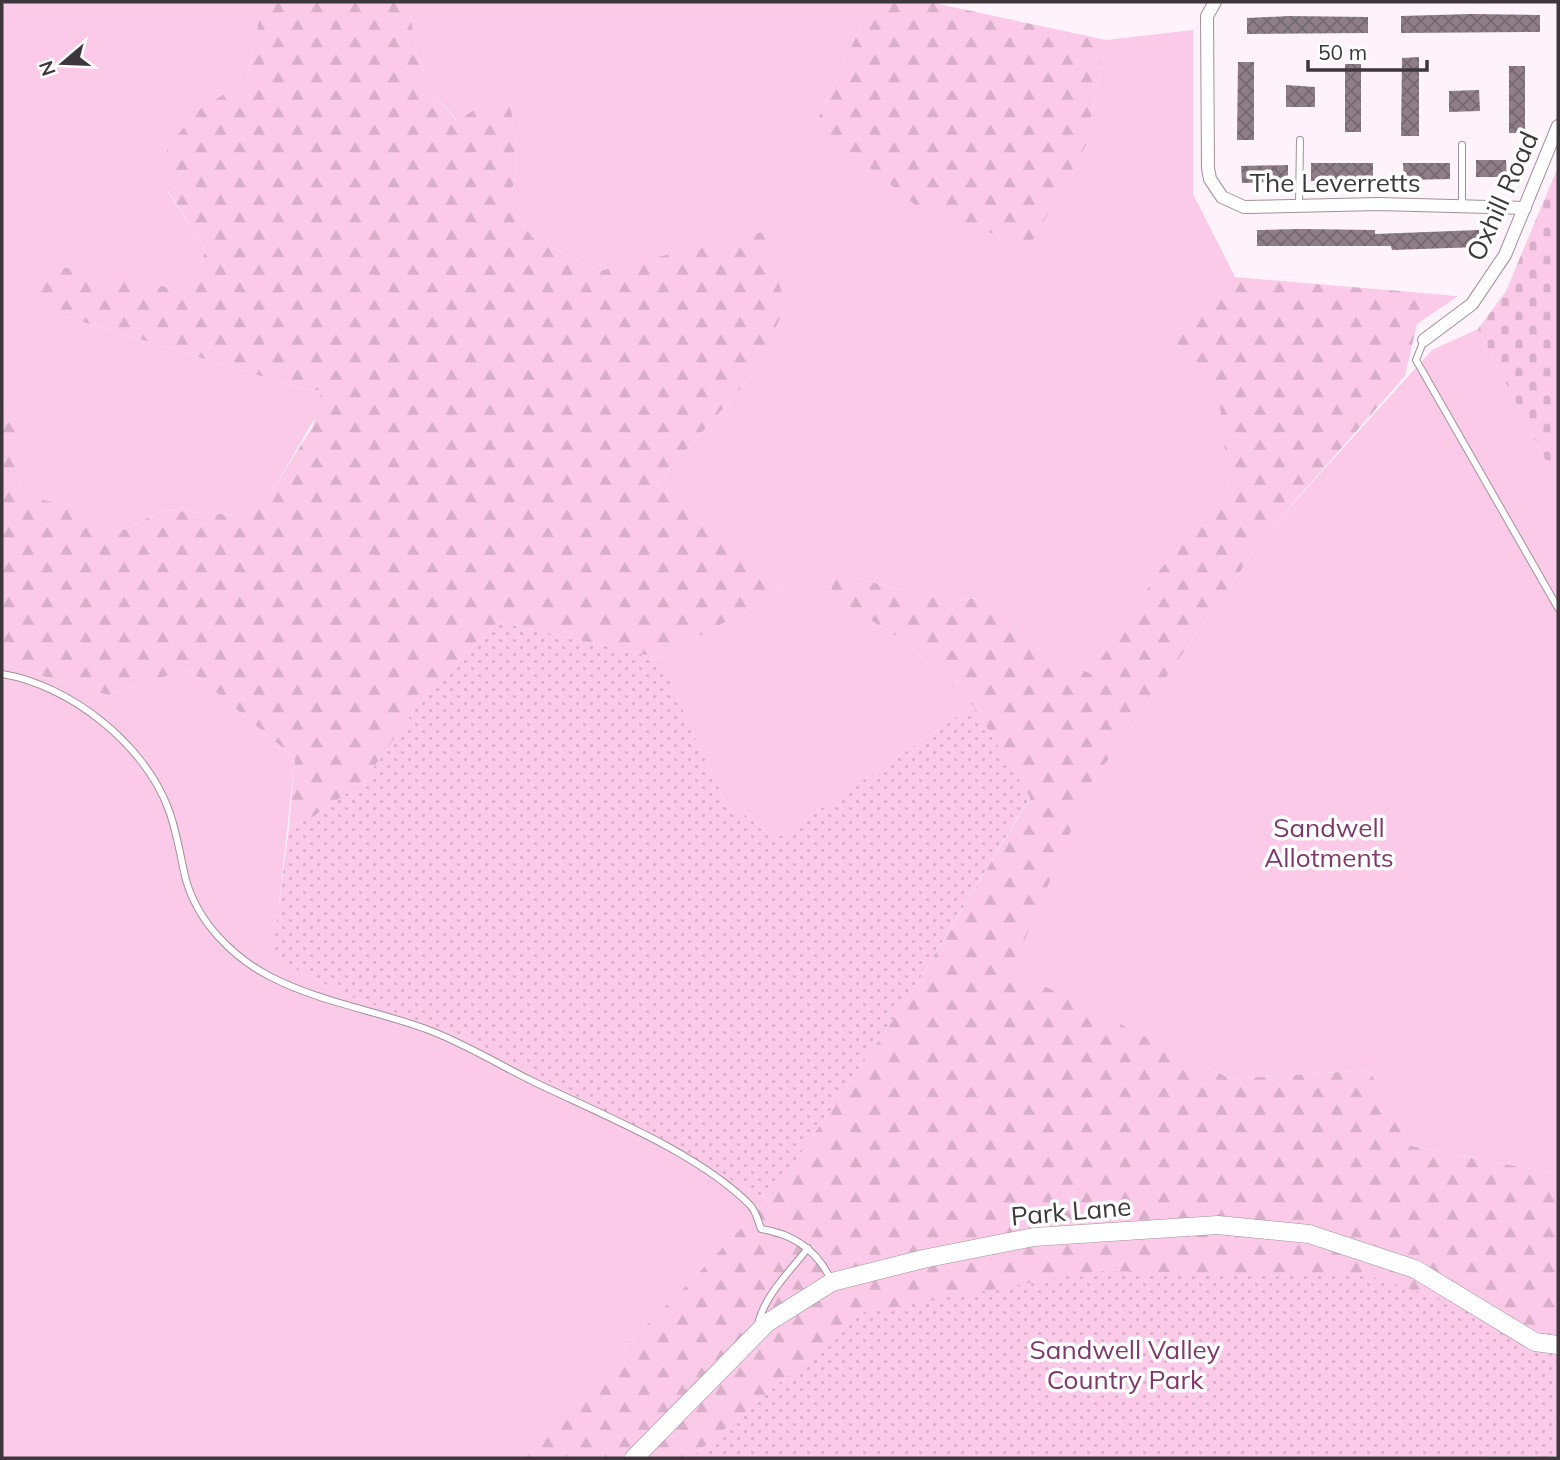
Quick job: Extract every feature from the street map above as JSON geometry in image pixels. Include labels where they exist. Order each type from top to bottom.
[{"type":"street","name":"The Leverretts","points":[[1215,2],[1207,16],[1210,179],[1222,197],[1234,204],[1525,208]]},
{"type":"street","name":"Oxhill Road","points":[[1424,340],[1472,304],[1505,255],[1558,126]]},
{"type":"street","name":"Park Lane","points":[[634,1458],[758,1332],[832,1282],[923,1259],[1034,1237],[1218,1225],[1309,1234],[1415,1269],[1535,1342],[1558,1345]]},
{"type":"lane","points":[[1299,206],[1300,140]]},
{"type":"lane","points":[[1462,145],[1462,206]]},
{"type":"lane","points":[[1424,340],[1416,360],[1558,608]]},
{"type":"lane","points":[[2,674],[61,695],[108,724],[142,762],[167,807],[197,908],[219,938],[242,959],[269,976],[351,1009],[426,1029],[699,1165],[752,1207],[761,1229],[785,1232],[808,1248],[820,1259],[832,1282]]},
{"type":"lane","points":[[758,1332],[760,1316],[808,1248]]},
{"type":"green space","points":[[2,2],[263,2],[246,81],[198,110],[168,192],[206,249],[197,276],[182,291],[130,281],[34,307],[297,387],[322,391],[327,397],[274,488],[234,515],[164,510],[117,533],[67,505],[24,496],[12,456],[20,442],[2,395]]},
{"type":"green space","points":[[263,2],[408,2],[417,53],[428,87],[457,121],[480,106],[511,106],[517,168],[509,205],[532,237],[599,271],[763,232],[786,306],[752,376],[656,484],[783,591],[659,658],[498,622],[429,690],[364,781],[313,817],[289,827],[295,758],[188,669],[108,695],[2,664],[2,395],[21,443],[12,456],[24,496],[67,505],[117,533],[164,510],[234,515],[274,488],[313,426],[322,391],[297,387],[34,307],[40,263],[182,290],[197,276],[206,249],[168,191],[167,148],[198,110],[246,81]]},
{"type":"green space","points":[[408,2],[872,2],[816,123],[1086,145],[1106,40],[1193,30],[1193,194],[1235,277],[1171,336],[1221,406],[1229,485],[1159,571],[1091,675],[1026,642],[989,599],[927,597],[835,572],[830,595],[906,642],[973,706],[776,839],[724,799],[659,658],[783,591],[656,484],[752,376],[763,233],[599,271],[532,237],[509,205],[517,168],[511,106],[480,106],[458,121],[428,87],[417,53]]},
{"type":"green space","points":[[872,2],[929,2],[1106,40],[1086,145],[1029,247],[915,205],[816,123]]},
{"type":"green space","points":[[1558,167],[1558,484],[1478,329],[1506,291]]},
{"type":"green space","points":[[1235,277],[1458,296],[1417,324],[1405,376],[1270,529],[1091,784],[1012,970],[1231,1079],[1369,1070],[1411,1146],[1558,1174],[1558,1338],[1419,1293],[1547,1458],[862,1313],[691,1458],[511,1458],[687,1285],[768,1200],[908,998],[1030,798],[973,706],[906,642],[830,595],[835,572],[927,597],[989,599],[1026,642],[1091,674],[1159,571],[1229,485],[1220,406],[1171,336]]},
{"type":"green space","name":"Sandwell Allotments","points":[[1478,329],[1558,484],[1558,1174],[1411,1146],[1369,1070],[1231,1079],[1011,970],[1091,784],[1270,529],[1432,350]]},
{"type":"green space","points":[[498,622],[659,658],[724,799],[776,839],[973,706],[1030,797],[908,998],[768,1200],[472,1040],[346,995],[272,957],[289,827],[313,817],[364,781],[429,690]]},
{"type":"green space","points":[[2,664],[108,695],[188,669],[295,758],[273,957],[346,995],[472,1040],[768,1200],[687,1285],[511,1458],[2,1458]]},
{"type":"green space","name":"Sandwell Valley Country Park","points":[[1096,1271],[1367,1275],[1558,1338],[1558,1456],[691,1458],[862,1313]]},
{"type":"building","points":[[1540,15],[1540,32],[1401,33],[1401,16]]},
{"type":"building","points":[[1368,17],[1368,33],[1247,34],[1247,18]]},
{"type":"building","points":[[1419,57],[1419,136],[1401,136],[1402,58]]},
{"type":"building","points":[[1238,62],[1254,62],[1254,140],[1237,140]]},
{"type":"building","points":[[1345,64],[1361,64],[1361,132],[1345,132]]},
{"type":"building","points":[[1509,66],[1525,66],[1525,133],[1509,133]]},
{"type":"building","points":[[1286,85],[1315,87],[1315,107],[1286,107]]},
{"type":"building","points":[[1479,90],[1480,111],[1449,112],[1449,91]]},
{"type":"building","points":[[1476,160],[1506,160],[1507,177],[1476,177]]},
{"type":"building","points":[[1311,163],[1373,163],[1373,179],[1311,181]]},
{"type":"building","points":[[1403,163],[1450,163],[1450,179],[1404,180]]},
{"type":"building","points":[[1288,165],[1288,182],[1242,183],[1241,166]]},
{"type":"building","points":[[1257,230],[1375,230],[1375,234],[1479,230],[1479,247],[1392,250],[1391,246],[1257,246]]}]
